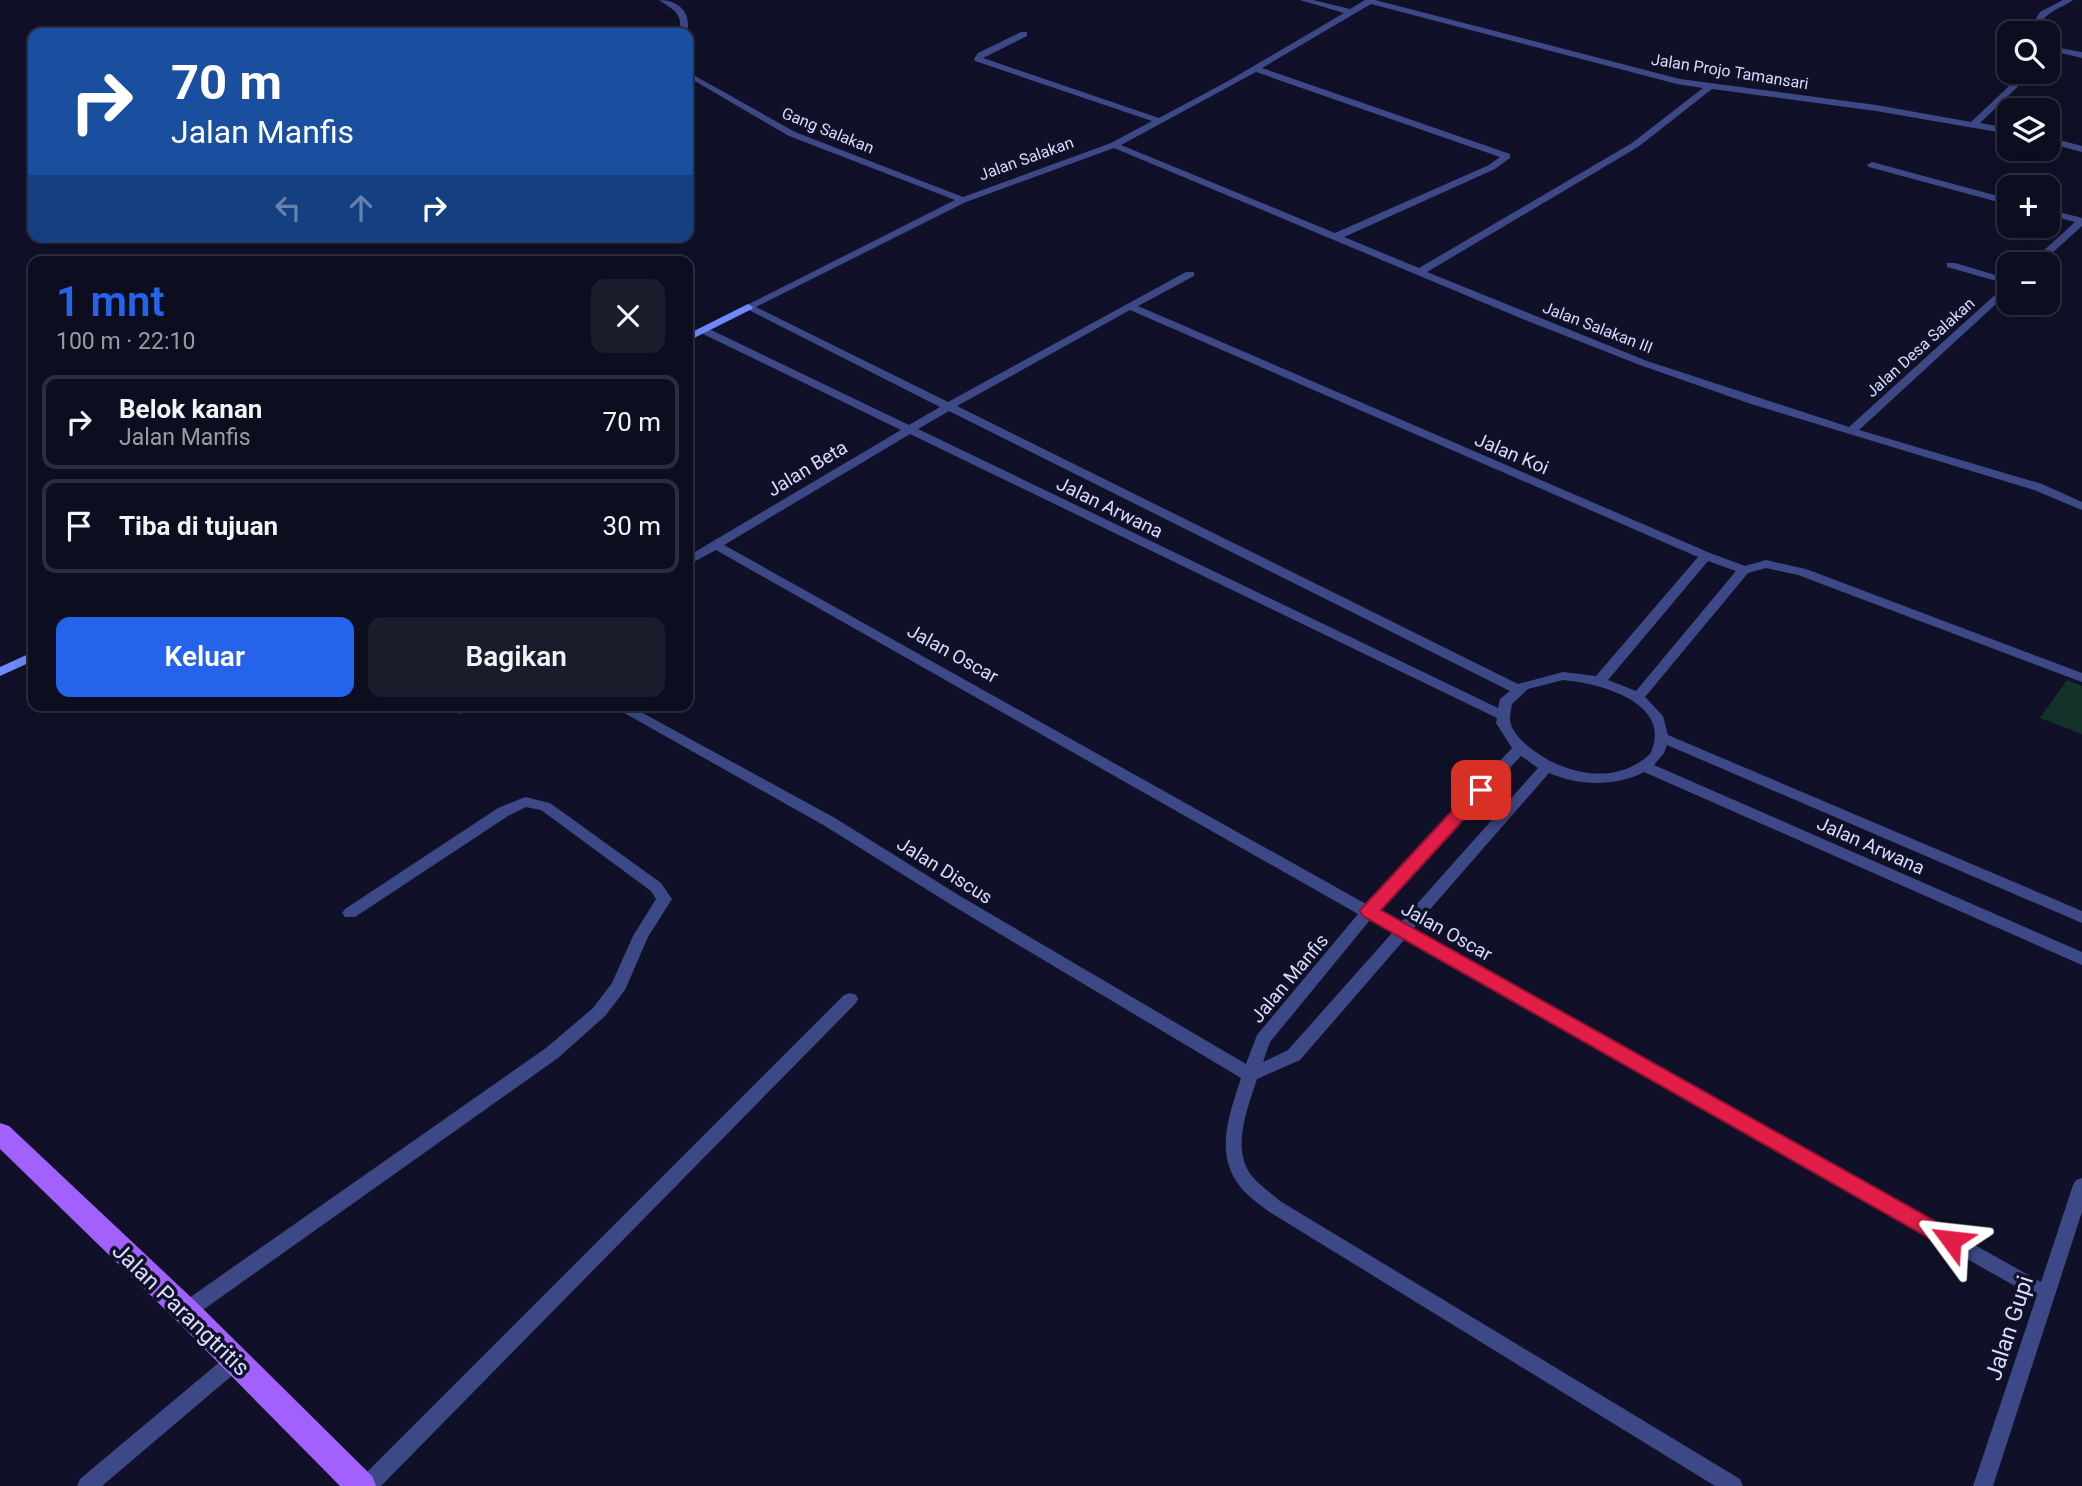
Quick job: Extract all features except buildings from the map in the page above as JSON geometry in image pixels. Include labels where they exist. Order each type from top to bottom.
[{"type":"main road","name":"Jalan Parangtritis","points":[[0,1133],[186,1311],[361,1486]]},
{"type":"street","points":[[663,0],[684,13],[686,21],[684,28]]},
{"type":"street","points":[[1304,0],[1350,12]]},
{"type":"street","points":[[2039,21],[2043,14],[2069,0]]},
{"type":"street","name":"Jalan Salakan","points":[[693,335],[963,200],[1114,145],[1255,69],[1370,1]]},
{"type":"street","name":"Jalan Projo Tamansari","points":[[1370,1],[1648,75],[1997,129]]},
{"type":"street","points":[[1024,34],[978,59],[1159,121]]},
{"type":"street","points":[[2060,50],[2082,55]]},
{"type":"street","points":[[1255,69],[1507,156],[1492,167],[1337,236]]},
{"type":"street","name":"Gang Salakan","points":[[693,77],[792,134],[963,200]]},
{"type":"street","points":[[1975,124],[2017,84]]},
{"type":"street","points":[[1420,272],[1635,145],[1710,86]]},
{"type":"street","points":[[2060,143],[2082,149]]},
{"type":"street","name":"Jalan Salakan III","points":[[1114,145],[1590,343],[2038,487],[2082,506]]},
{"type":"street","points":[[1872,165],[1997,199]]},
{"type":"street","points":[[2060,215],[2082,221]]},
{"type":"street","points":[[2047,252],[2082,221]]},
{"type":"street","points":[[1951,265],[1997,281]]},
{"type":"street","points":[[946,408],[1190,274]]},
{"type":"street","name":"Jalan Desa Salakan","points":[[1852,429],[1997,296]]},
{"type":"street","name":"Jalan Koi","points":[[1130,306],[1706,556],[1744,570],[1766,565],[1802,572],[2082,678]]},
{"type":"street","name":"Jalan Arwana","points":[[748,307],[946,408],[1517,689]]},
{"type":"street","name":"Jalan Arwana","points":[[703,330],[907,431],[1501,715]]},
{"type":"street","name":"Jalan Beta","points":[[693,558],[946,408]]},
{"type":"street","name":"Jalan Oscar","points":[[716,545],[1403,929],[2046,1294]]},
{"type":"street","points":[[1600,680],[1706,556]]},
{"type":"street","points":[[1637,698],[1744,570]]},
{"type":"street","points":[[0,672],[28,658]]},
{"type":"street","points":[[1581,676],[1600,680],[1637,698],[1652,710],[1662,738],[1658,754],[1644,766],[1605,778],[1581,777],[1546,767],[1518,750],[1506,733],[1501,715],[1506,701],[1517,689],[1546,678],[1581,676]]},
{"type":"street","name":"Jalan Discus","points":[[628,711],[830,822],[955,900],[1250,1074]]},
{"type":"street","name":"Jalan Arwana","points":[[1662,738],[2082,917]]},
{"type":"street","name":"Jalan Manfis","points":[[1518,750],[1369,911],[1263,1039],[1236,1122],[1234,1157],[1243,1179],[1274,1206],[1733,1486]]},
{"type":"street","name":"Jalan Arwana","points":[[1644,766],[2082,959]]},
{"type":"street","points":[[1250,1074],[1294,1055],[1546,767]]},
{"type":"street","points":[[186,1311],[552,1053],[599,1012],[619,986],[641,936],[664,899],[656,887],[545,806],[525,802],[503,812],[349,912]]},
{"type":"street","points":[[366,1486],[850,999]]},
{"type":"street","name":"Jalan Gupi","points":[[1983,1486],[2082,1185]]},
{"type":"street","points":[[88,1486],[235,1361]]},
{"type":"green space","points":[[2067,680],[2082,686],[2082,734],[2040,718]]},
{"type":"route","points":[[1481,790],[1369,911],[1951,1240]]}]
